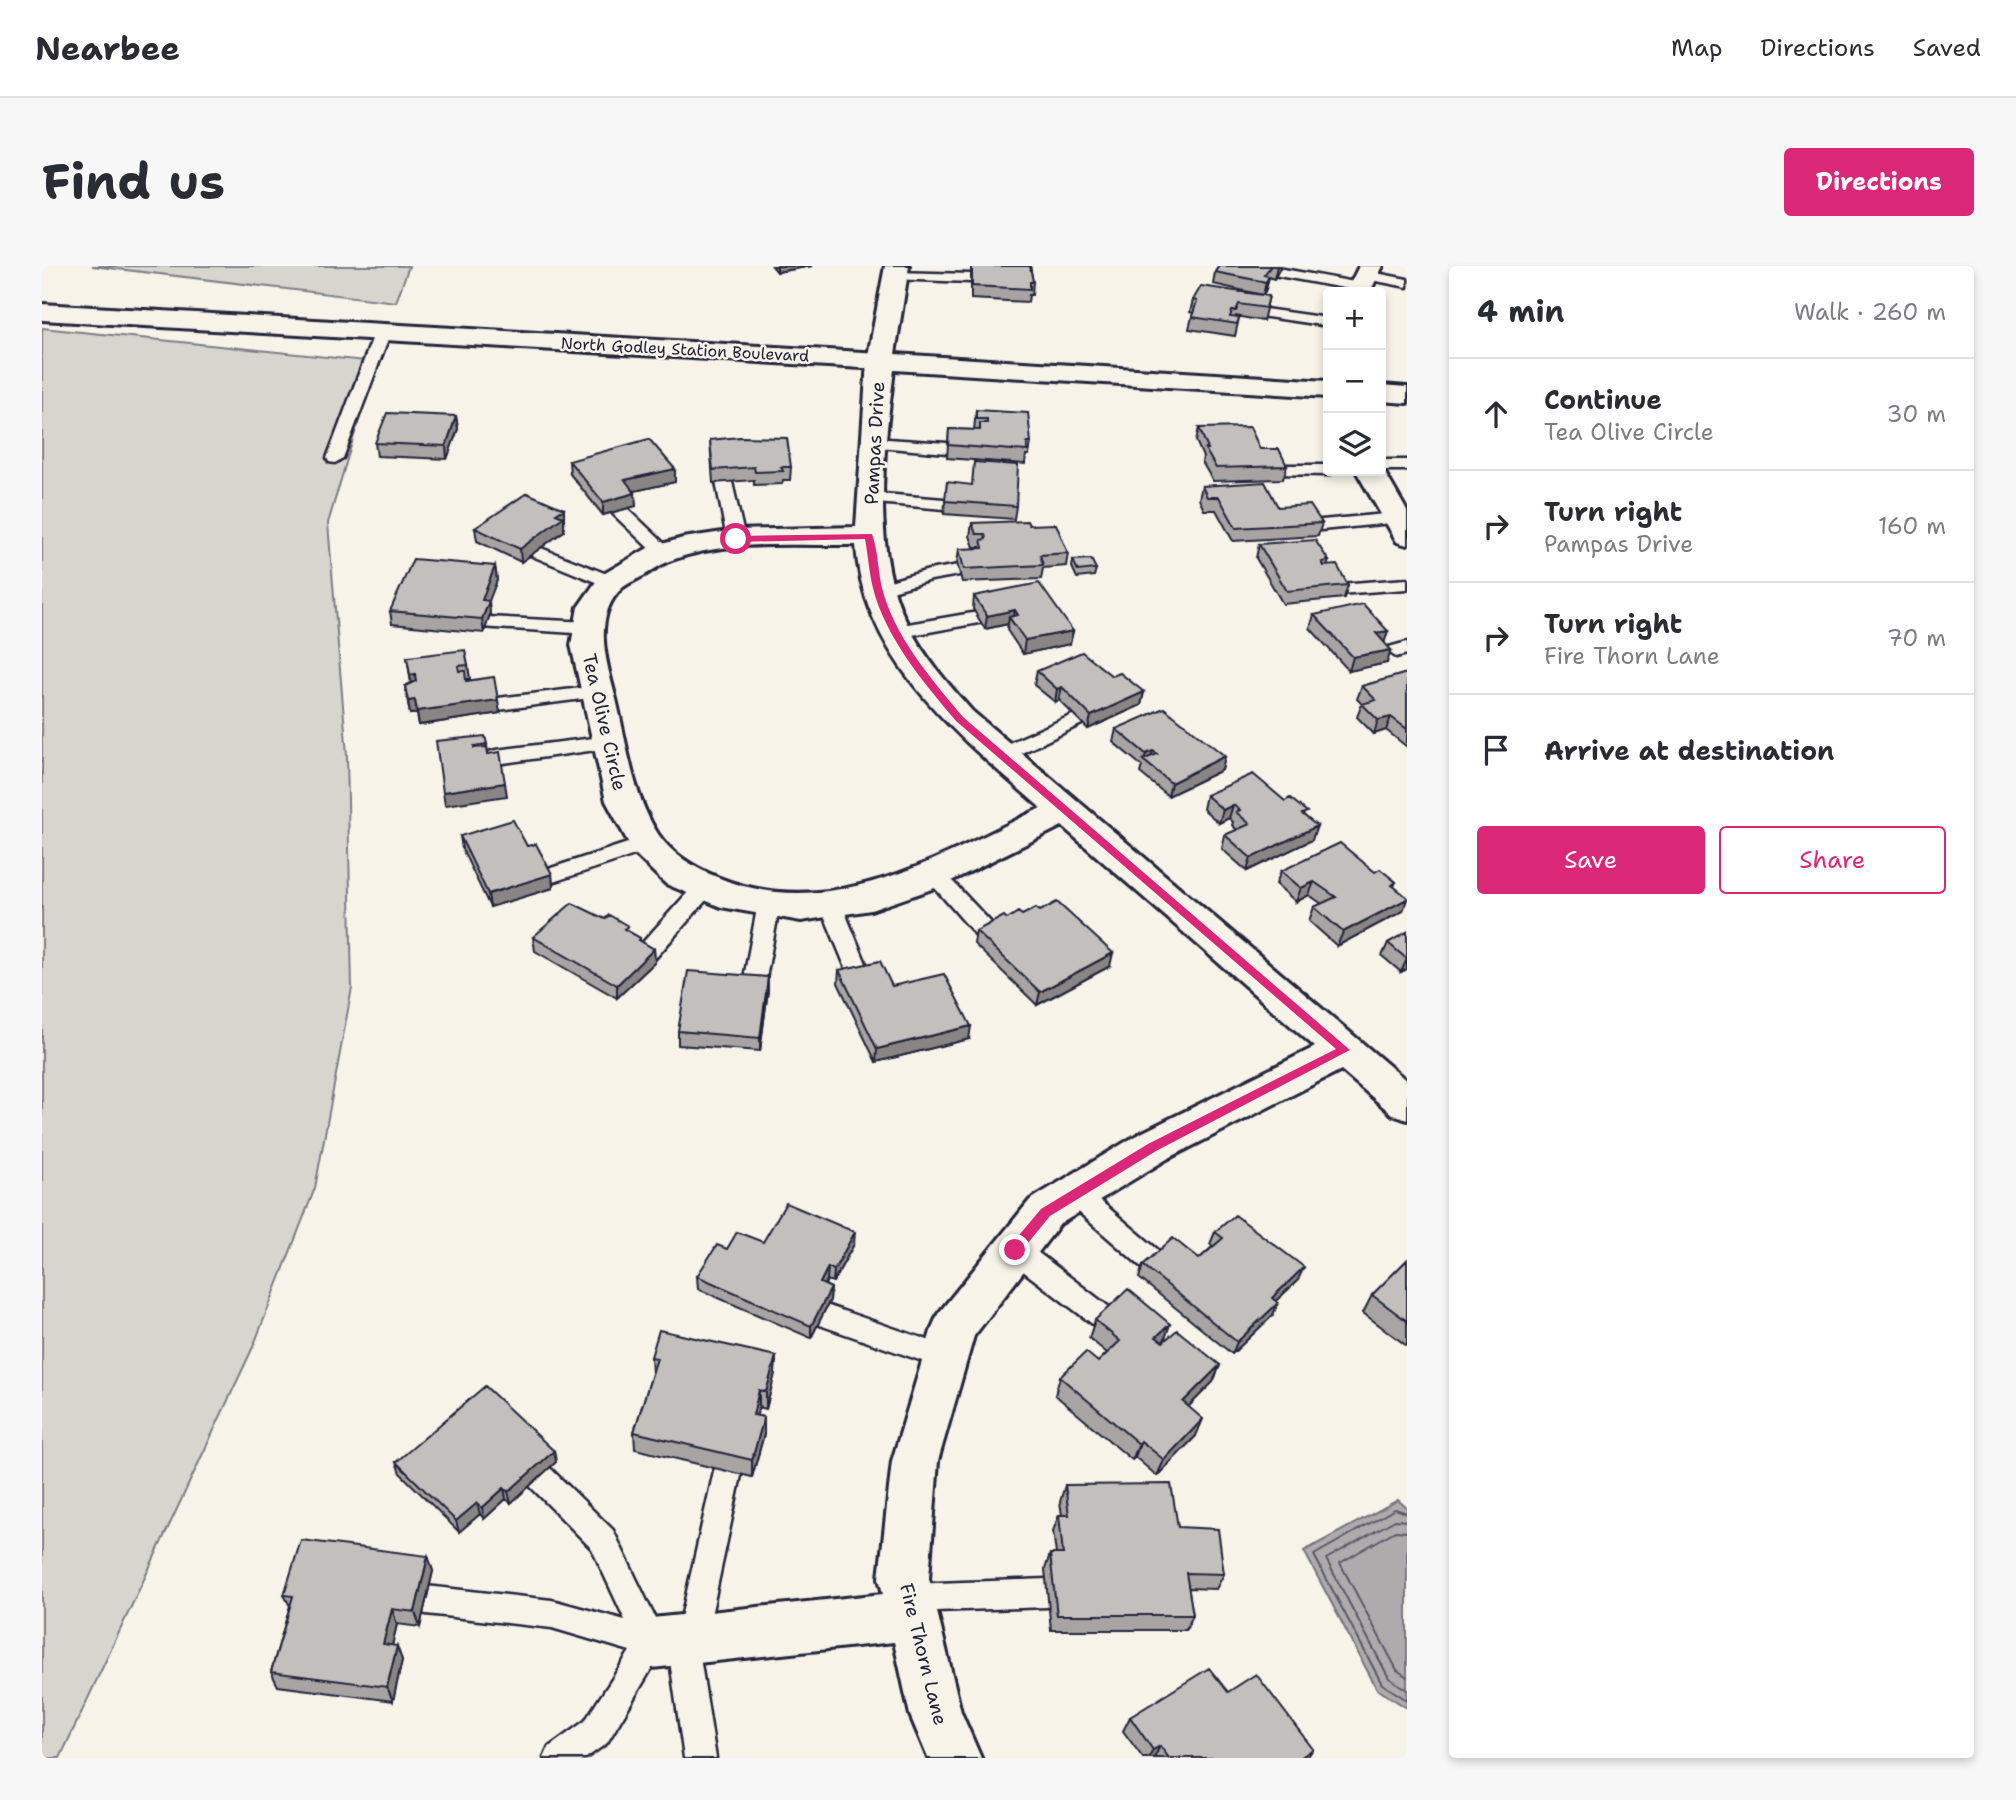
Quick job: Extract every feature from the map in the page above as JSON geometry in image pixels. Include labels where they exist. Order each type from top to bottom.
[{"type":"street","name":"Pampas Drive","points":[[896,271],[880,360],[869,536],[878,590],[897,632],[934,688],[960,719],[1407,1104]]},
{"type":"street","name":"North Godley Station Boulevard","points":[[42,312],[880,360],[1323,389]]},
{"type":"street","points":[[1386,393],[1407,394]]},
{"type":"street","points":[[1373,476],[1403,526]]},
{"type":"street","name":"Tea Olive Circle","points":[[869,536],[736,539],[692,544],[664,553],[611,582],[593,607],[587,645],[624,801],[646,844],[679,875],[734,898],[801,908],[871,897],[934,874],[1064,811]]},
{"type":"street","name":"Fire Thorn Lane","points":[[955,1758],[936,1715],[904,1578],[915,1461],[954,1328],[1045,1212],[1152,1147],[1344,1050]]},
{"type":"street","points":[[675,1641],[911,1607]]},
{"type":"lane","points":[[896,271],[971,278]]},
{"type":"lane","points":[[1278,272],[1407,284]]},
{"type":"lane","points":[[1265,313],[1323,321]]},
{"type":"lane","points":[[335,458],[383,331]]},
{"type":"lane","points":[[873,443],[947,449]]},
{"type":"lane","points":[[1386,465],[1407,465]]},
{"type":"lane","points":[[1279,470],[1323,470]]},
{"type":"lane","points":[[724,482],[736,539]]},
{"type":"lane","points":[[871,498],[944,504]]},
{"type":"lane","points":[[620,510],[664,553]]},
{"type":"lane","points":[[1311,526],[1403,526]]},
{"type":"lane","points":[[536,551],[611,582]]},
{"type":"lane","points":[[878,590],[929,575],[959,570]]},
{"type":"lane","points":[[1339,589],[1407,584]]},
{"type":"lane","points":[[897,632],[978,618]]},
{"type":"lane","points":[[487,624],[590,628]]},
{"type":"lane","points":[[498,704],[598,692]]},
{"type":"lane","points":[[1000,755],[1077,719]]},
{"type":"lane","points":[[496,757],[610,742]]},
{"type":"lane","points":[[547,877],[646,844]]},
{"type":"lane","points":[[934,874],[990,936]]},
{"type":"lane","points":[[644,956],[706,886]]},
{"type":"lane","points":[[830,903],[861,978]]},
{"type":"lane","points":[[753,989],[769,904]]},
{"type":"lane","points":[[1075,1194],[1154,1263]]},
{"type":"lane","points":[[1015,1250],[1108,1321]]},
{"type":"lane","points":[[823,1315],[945,1357]]},
{"type":"lane","points":[[560,1758],[596,1732],[675,1641],[728,1471]]},
{"type":"lane","points":[[540,1477],[603,1540],[618,1577],[675,1641],[701,1758]]},
{"type":"lane","points":[[911,1607],[1047,1592]]},
{"type":"lane","points":[[426,1600],[552,1614],[675,1641]]},
{"type":"shaded area","points":[[92,266],[409,266],[396,302]]},
{"type":"shaded area","points":[[42,328],[376,362],[328,523],[347,755],[352,988],[315,1188],[253,1347],[60,1758],[42,1758]]},
{"type":"water","points":[[1398,1500],[1407,1508],[1407,1708],[1377,1689],[1304,1551]]},
{"type":"building","points":[[972,266],[1030,266],[1033,282],[1030,282],[1030,289],[972,286]]},
{"type":"building","points":[[1219,266],[1270,267],[1264,275],[1269,276],[1266,282],[1215,272]]},
{"type":"building","points":[[1201,286],[1269,296],[1266,308],[1239,304],[1230,317],[1239,318],[1237,324],[1192,317],[1197,301],[1193,300]]},
{"type":"building","points":[[976,410],[1028,413],[1031,442],[1027,442],[1027,451],[948,445],[949,429],[980,430],[980,423],[987,423],[987,419],[976,419]]},
{"type":"building","points":[[387,413],[456,416],[446,446],[375,443]]},
{"type":"building","points":[[1250,427],[1260,449],[1279,449],[1287,466],[1216,468],[1205,449],[1208,449],[1199,428]]},
{"type":"building","points":[[740,437],[787,438],[791,467],[781,467],[783,471],[755,472],[754,467],[713,470],[710,440]]},
{"type":"building","points":[[649,439],[675,469],[625,480],[635,493],[603,502],[569,461]]},
{"type":"building","points":[[974,462],[1018,465],[1016,506],[945,501],[947,482],[972,485]]},
{"type":"building","points":[[1265,482],[1278,507],[1310,505],[1322,523],[1236,528],[1219,497],[1207,497],[1202,486]]},
{"type":"building","points":[[527,493],[564,509],[556,514],[563,517],[520,549],[475,528]]},
{"type":"building","points":[[1027,521],[1029,525],[1056,524],[1068,553],[1040,555],[1043,565],[964,569],[959,549],[983,548],[981,540],[986,539],[985,534],[976,534],[972,523]]},
{"type":"building","points":[[1315,540],[1329,561],[1322,562],[1324,566],[1337,565],[1348,585],[1287,591],[1259,544]]},
{"type":"building","points":[[413,559],[495,566],[482,600],[489,601],[482,619],[390,611]]},
{"type":"building","points":[[1091,559],[1096,569],[1078,571],[1073,560]]},
{"type":"building","points":[[1039,583],[1073,631],[1025,640],[1009,617],[1018,615],[1015,610],[987,616],[974,596]]},
{"type":"building","points":[[1363,604],[1388,631],[1376,633],[1391,650],[1353,657],[1314,615]]},
{"type":"building","points":[[465,650],[468,665],[458,666],[459,671],[465,671],[466,681],[494,677],[498,700],[417,711],[415,700],[408,701],[405,686],[416,681],[415,674],[410,675],[407,657]]},
{"type":"building","points":[[1082,652],[1112,676],[1120,673],[1144,692],[1091,716],[1062,687],[1057,689],[1037,671]]},
{"type":"building","points":[[1407,673],[1407,729],[1391,717],[1378,720],[1362,704],[1376,700],[1362,686]]},
{"type":"building","points":[[1164,708],[1225,756],[1171,783],[1143,760],[1157,754],[1153,751],[1146,754],[1116,729]]},
{"type":"building","points":[[485,736],[487,744],[474,748],[487,747],[488,754],[500,752],[505,783],[443,792],[436,741]]},
{"type":"building","points":[[1253,774],[1285,801],[1290,798],[1307,812],[1302,814],[1317,826],[1251,858],[1225,835],[1250,824],[1236,812],[1240,810],[1233,805],[1223,810],[1206,795]]},
{"type":"building","points":[[513,820],[527,846],[536,844],[552,874],[488,894],[460,836]]},
{"type":"building","points":[[1340,843],[1375,872],[1380,869],[1396,882],[1392,885],[1407,897],[1343,932],[1314,907],[1336,897],[1314,882],[1301,888],[1281,871]]},
{"type":"building","points":[[1057,902],[1113,953],[1040,992],[976,931],[1004,916],[1007,919],[1018,912],[1022,915],[1036,908],[1040,911]]},
{"type":"building","points":[[572,903],[605,919],[609,915],[628,926],[624,929],[654,949],[617,985],[533,937]]},
{"type":"building","points":[[1407,932],[1407,959],[1388,943]]},
{"type":"building","points":[[880,961],[892,986],[944,974],[971,1026],[877,1049],[839,970]]},
{"type":"building","points":[[688,971],[768,977],[760,1038],[678,1031]]},
{"type":"building","points":[[786,1203],[855,1232],[834,1270],[828,1267],[820,1283],[831,1288],[811,1326],[697,1276],[717,1245],[727,1249],[737,1232],[763,1242]]},
{"type":"building","points":[[1235,1215],[1304,1267],[1272,1298],[1278,1303],[1237,1342],[1143,1265],[1173,1238],[1199,1259],[1223,1238],[1215,1232]]},
{"type":"building","points":[[1407,1260],[1407,1321],[1372,1295]]},
{"type":"building","points":[[1128,1289],[1170,1324],[1156,1337],[1163,1342],[1177,1330],[1220,1365],[1183,1402],[1203,1419],[1164,1460],[1141,1441],[1139,1444],[1060,1377],[1086,1352],[1098,1362],[1120,1341],[1095,1320]]},
{"type":"building","points":[[659,1330],[776,1356],[766,1392],[759,1390],[753,1415],[764,1417],[752,1460],[634,1432],[657,1358],[651,1357]]},
{"type":"building","points":[[485,1386],[554,1451],[508,1492],[504,1488],[482,1508],[477,1503],[456,1521],[396,1462]]},
{"type":"building","points":[[1171,1484],[1178,1527],[1218,1529],[1224,1574],[1186,1573],[1193,1615],[1057,1615],[1050,1554],[1063,1554],[1059,1515],[1069,1515],[1065,1485]]},
{"type":"building","points":[[301,1540],[428,1556],[415,1612],[392,1609],[383,1644],[397,1646],[387,1687],[271,1672],[293,1596],[284,1595]]},
{"type":"building","points":[[1209,1668],[1228,1692],[1256,1674],[1313,1749],[1300,1758],[1169,1758],[1160,1746],[1153,1750],[1130,1717]]},
{"type":"route","points":[[736,539],[869,536],[878,590],[898,636],[934,688],[960,719],[1344,1050],[1152,1147],[1045,1212],[1015,1250]]}]
